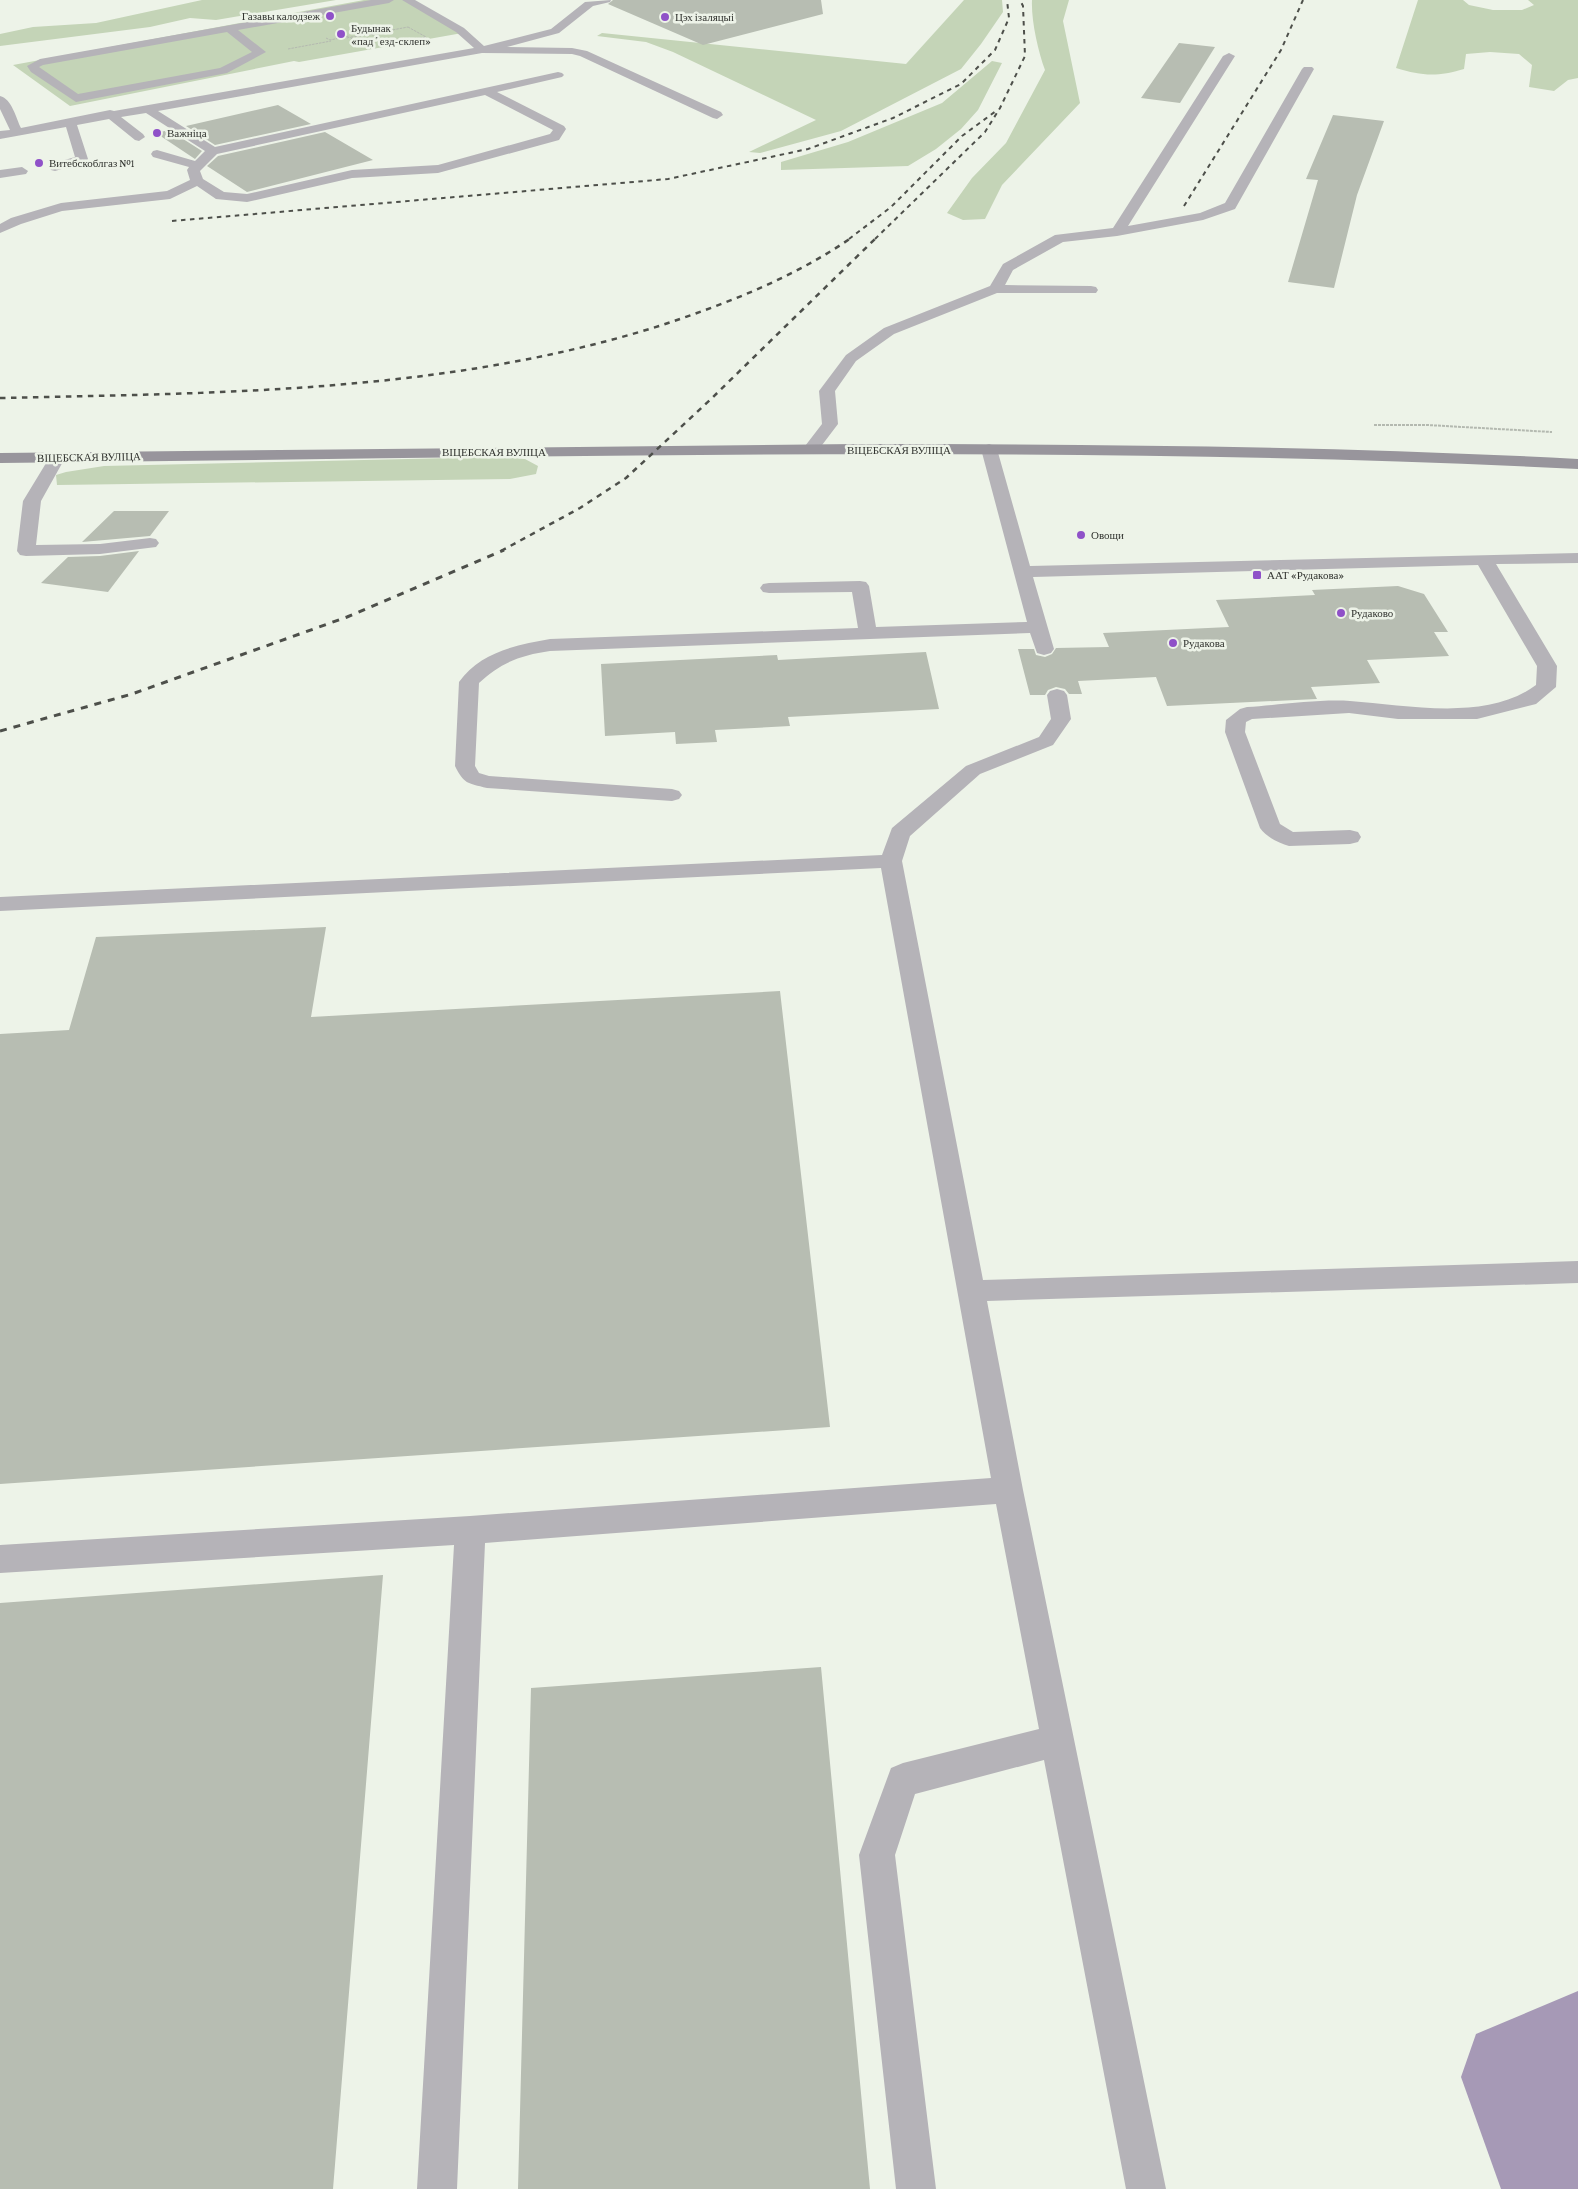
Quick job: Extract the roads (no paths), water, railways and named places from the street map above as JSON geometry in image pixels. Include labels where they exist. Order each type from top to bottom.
[{"type":"main road","name":"ВІЦЕБСКАЯ ВУЛІЦА","points":[[0,458],[443,452],[989,449],[1460,457],[1578,464]]},
{"type":"lane","points":[[228,28],[260,52],[223,71],[76,98],[35,70],[33,66],[40,62],[228,28],[389,0]]},
{"type":"lane","points":[[407,0],[460,30],[482,50],[572,51],[583,53],[717,115]]},
{"type":"lane","points":[[0,136],[110,114],[482,50],[555,31],[590,4],[606,0]]},
{"type":"lane","points":[[448,40],[468,36]]},
{"type":"lane","points":[[1117,232],[1229,56]]},
{"type":"lane","points":[[995,289],[1008,267],[1060,238],[1117,232],[1203,216],[1230,206],[1308,68]]},
{"type":"lane","points":[[283,71],[296,82]]},
{"type":"lane","points":[[157,154],[206,159],[558,75]]},
{"type":"lane","points":[[206,159],[194,170],[197,180],[221,196],[247,198],[352,174],[438,169],[555,137],[560,129],[487,91]]},
{"type":"lane","points":[[0,100],[8,109],[11,122],[17,132]]},
{"type":"lane","points":[[146,108],[206,159]]},
{"type":"lane","points":[[130,111],[144,122]]},
{"type":"lane","points":[[110,114],[139,137]]},
{"type":"lane","points":[[55,167],[82,159],[70,122]]},
{"type":"lane","points":[[184,149],[206,159]]},
{"type":"lane","points":[[0,174],[22,171]]},
{"type":"lane","points":[[0,229],[16,221],[61,207],[170,196],[197,180]]},
{"type":"lane","points":[[810,450],[830,424],[827,391],[851,358],[889,331],[995,289],[1091,290]]},
{"type":"lane","points":[[989,449],[1044,649]]},
{"type":"lane","points":[[56,458],[32,501],[26,551],[100,549],[150,543]]},
{"type":"lane","points":[[1022,572],[1578,558]]},
{"type":"lane","points":[[1350,837],[1289,839],[1271,828],[1236,732],[1236,720],[1247,713],[1349,707],[1398,713],[1477,713],[1529,700],[1546,687],[1547,666],[1484,559]]},
{"type":"lane","points":[[769,588],[860,586],[868,633]]},
{"type":"lane","points":[[672,794],[487,782],[471,777],[465,766],[469,682],[488,663],[516,650],[550,645],[1038,627]]},
{"type":"lane","points":[[1057,695],[1061,719],[1046,741],[972,770],[900,833],[891,861],[1008,1490],[1146,2189]]},
{"type":"lane","points":[[0,904],[891,861]]},
{"type":"lane","points":[[970,1291],[1578,1272]]},
{"type":"lane","points":[[0,1559],[470,1530],[1008,1490]]},
{"type":"lane","points":[[437,2189],[470,1530]]},
{"type":"lane","points":[[916,2189],[877,1855],[903,1780],[1057,1741]]},
{"type":"railway","points":[[172,221],[668,179],[808,149],[893,118],[961,84],[995,50],[1009,18],[1007,0]]},
{"type":"railway","points":[[875,239],[985,132],[1000,108],[1025,56],[1023,6],[1020,0]]},
{"type":"railway","points":[[1184,206],[1281,50],[1303,0]]},
{"type":"railway","points":[[849,239],[891,207],[962,136],[996,111]]},
{"type":"railway","points":[[0,398],[249,391],[415,377],[497,365],[579,348],[659,326],[709,309],[782,278],[806,266],[851,238]]},
{"type":"railway","points":[[501,551],[580,508],[626,478],[711,399],[876,238]]},
{"type":"railway","points":[[0,731],[132,694],[347,617],[504,550]]},
{"type":"place","name":"Газавы калодзеж","points":[[330,16]]},
{"type":"place","name":"Цэх ізаляцыі","points":[[665,17]]},
{"type":"place","name":"Будынак «падʼезд-склеп»","points":[[341,34]]},
{"type":"place","name":"Важніца","points":[[157,133]]},
{"type":"place","name":"Витебскоблгаз №1","points":[[39,163]]},
{"type":"place","name":"Овощи","points":[[1081,535]]},
{"type":"place","name":"ААТ «Рудакова»","points":[[1257,575]]},
{"type":"place","name":"Рудаково","points":[[1341,613]]},
{"type":"place","name":"Рудакова","points":[[1173,643]]}]
